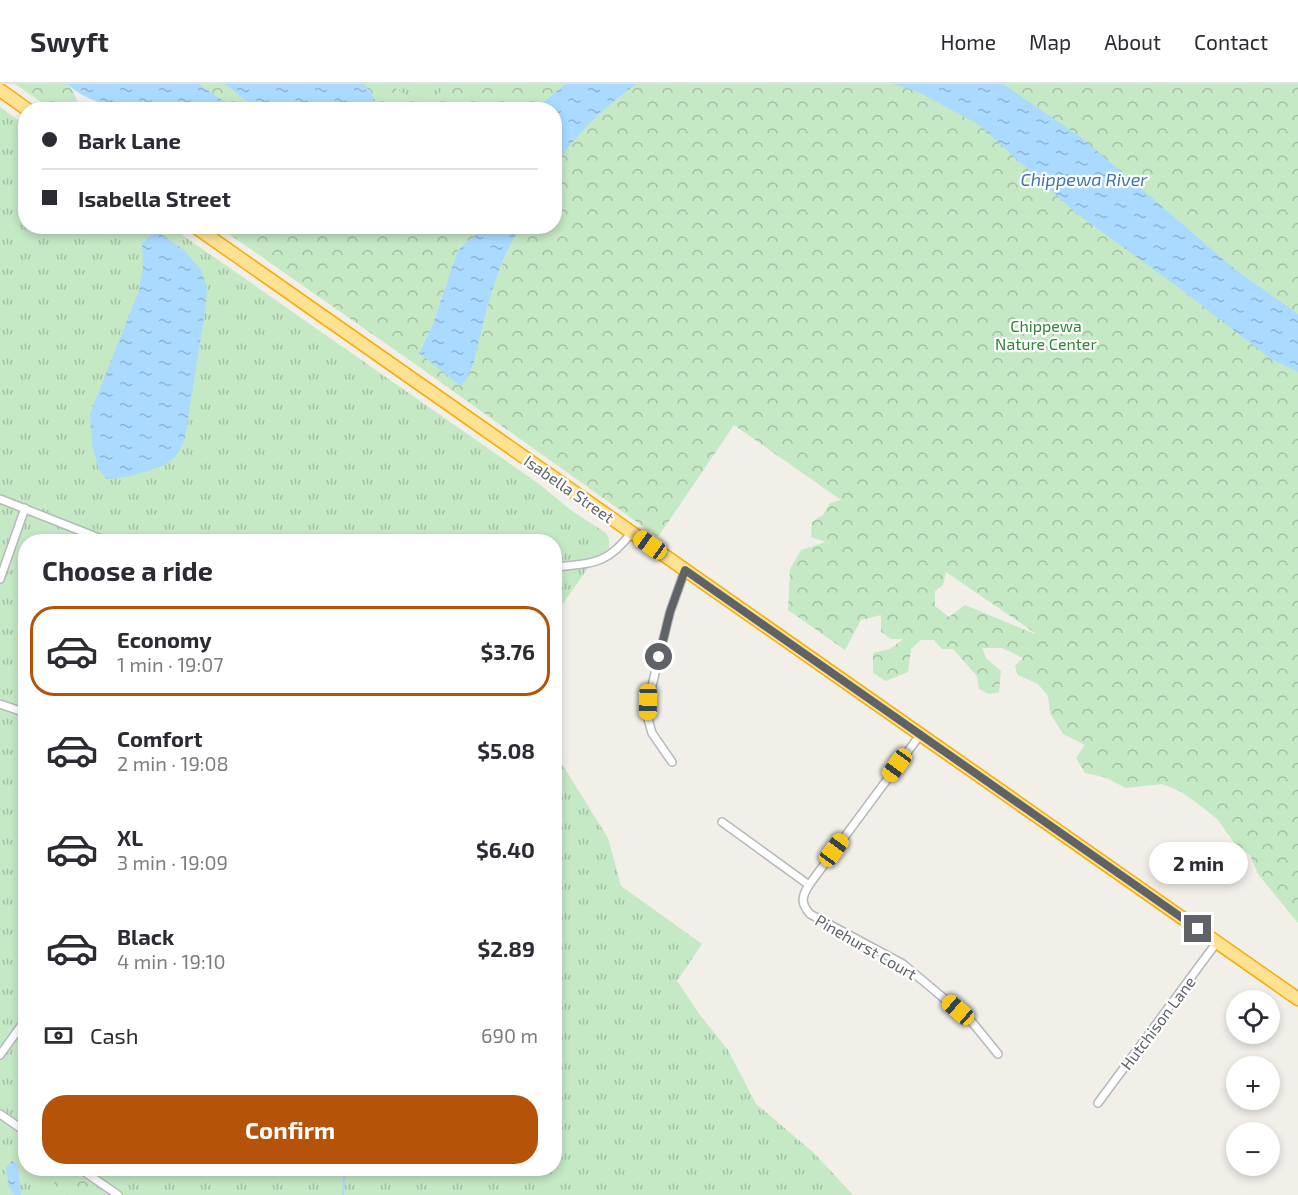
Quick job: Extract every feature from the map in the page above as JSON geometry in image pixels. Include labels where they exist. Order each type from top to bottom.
[{"type":"highway","points":[[0,90],[18,103]]},
{"type":"highway","name":"Isabella Street","points":[[205,234],[1298,999]]},
{"type":"street","points":[[0,500],[89,534]]},
{"type":"street","points":[[0,579],[25,508]]},
{"type":"street","points":[[562,566],[596,562],[607,558],[622,545],[632,532]]},
{"type":"street","points":[[672,762],[652,733],[648,719],[648,702],[670,612],[685,570]]},
{"type":"street","points":[[0,704],[18,710]]},
{"type":"street","points":[[722,822],[809,885],[920,735]]},
{"type":"street","name":"Pinehurst Court","points":[[809,885],[802,896],[803,906],[810,914],[903,964],[972,1023],[998,1053]]},
{"type":"street","name":"Hutchison Lane","points":[[1098,1103],[1217,942]]},
{"type":"street","points":[[0,1055],[18,1030]]},
{"type":"street","points":[[0,1114],[18,1126]]},
{"type":"street","points":[[91,1176],[118,1195]]},
{"type":"green space","points":[[15,84],[67,84],[78,102],[41,102]]},
{"type":"green space","points":[[199,84],[224,84],[248,102],[225,102]]},
{"type":"green space","points":[[364,84],[389,84],[415,101],[436,97],[448,84],[565,84],[545,102],[375,102]]},
{"type":"green space","points":[[389,84],[448,84],[436,97],[415,101]]},
{"type":"green space","name":"Chippewa Nature Center","points":[[616,84],[1298,84],[1298,923],[1258,874],[1250,855],[1235,844],[1218,820],[1180,791],[1162,784],[1126,788],[1104,777],[1085,773],[1076,758],[1085,745],[1063,734],[1050,713],[1048,696],[1038,684],[1018,675],[1015,666],[1023,658],[1002,648],[982,648],[986,658],[1001,671],[999,692],[989,694],[979,689],[977,676],[953,649],[942,649],[934,640],[921,640],[911,649],[908,672],[886,681],[873,673],[873,653],[890,649],[903,639],[891,639],[881,632],[881,615],[861,620],[845,650],[788,610],[790,569],[801,550],[826,542],[811,537],[812,522],[823,515],[830,503],[841,500],[734,425],[658,537],[229,234],[478,234],[457,252],[433,324],[419,352],[496,279],[516,234],[562,234],[562,154],[575,136],[621,96]],"holes":[[[946,572],[1035,634],[965,605],[949,617],[935,606],[935,591],[943,585]]]},
{"type":"green space","points":[[0,107],[18,120],[18,234],[181,234],[539,484],[572,511],[606,533],[609,538],[609,548],[588,568],[562,605],[562,534],[18,534],[18,1176],[562,1176],[562,764],[608,838],[621,886],[702,944],[677,981],[728,1050],[756,1104],[814,1153],[853,1195],[0,1195]]},
{"type":"green space","points":[[57,1176],[79,1176],[107,1195],[61,1195],[53,1187]]},
{"type":"water","points":[[67,84],[199,84],[225,102],[100,102],[83,95]]},
{"type":"water","points":[[224,84],[364,84],[375,102],[248,102]]},
{"type":"water","points":[[565,84],[636,84],[592,121],[562,157],[562,102],[544,102]]},
{"type":"water","name":"Chippewa River","points":[[892,84],[1003,84],[1082,138],[1237,271],[1298,314],[1298,372],[1271,359],[1174,284],[1076,213],[978,124],[916,91]]},
{"type":"water","points":[[160,234],[183,249],[201,270],[207,288],[185,438],[175,457],[169,462],[139,474],[107,479],[99,470],[92,445],[90,414],[138,293],[143,268],[142,243],[151,235]]},
{"type":"water","points":[[477,234],[517,234],[497,276],[473,365],[461,386],[419,353],[433,324],[457,252]]},
{"type":"water","points":[[12,1161],[18,1165],[21,1195],[16,1195],[9,1188],[6,1168]]},
{"type":"waterway","points":[[343,1195],[344,1176]]},
{"type":"route","points":[[659,657],[670,612],[685,570],[1198,929]]}]
